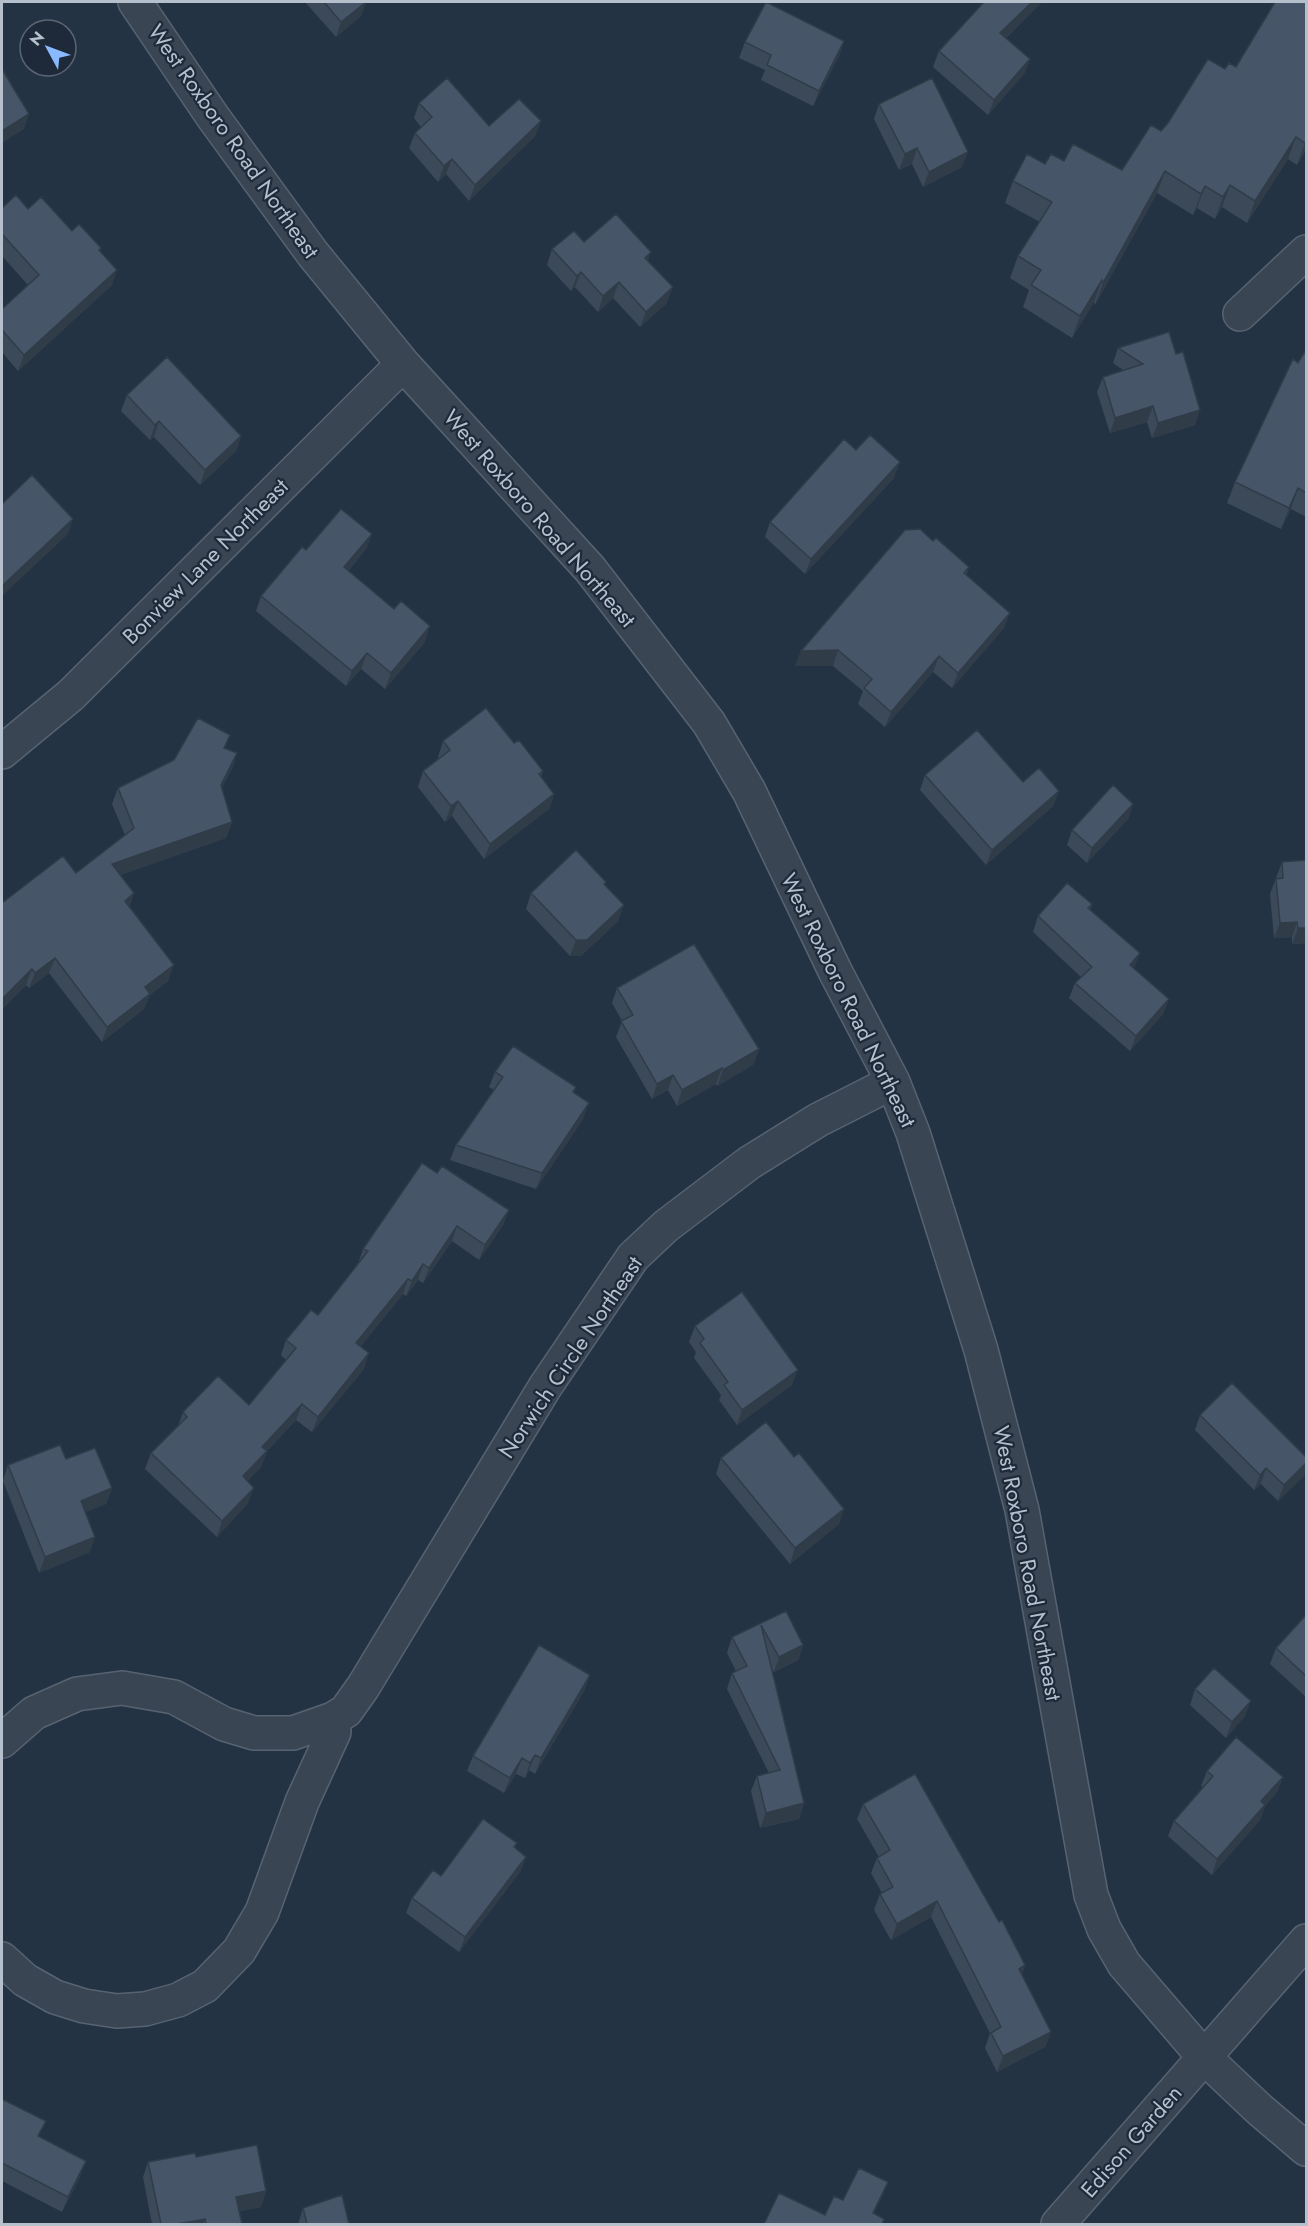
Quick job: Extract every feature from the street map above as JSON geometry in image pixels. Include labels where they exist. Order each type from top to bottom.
[{"type":"street","name":"West Roxboro Road Northeast","points":[[135,2],[213,117],[313,254],[404,364],[590,569],[709,723],[749,791],[835,971],[893,1082],[914,1133],[981,1350],[1022,1510],[1091,1895],[1104,1929],[1124,1964],[1204,2057],[1306,2149]]},
{"type":"street","points":[[1240,314],[1306,252]]},
{"type":"street","name":"Bonview Lane Northeast","points":[[2,752],[72,695],[404,364]]},
{"type":"street","name":"Norwich Circle Northeast","points":[[333,1719],[345,1711],[363,1687],[545,1386],[633,1257],[666,1226],[749,1163],[818,1120],[893,1082]]},
{"type":"street","points":[[2,1741],[34,1713],[77,1694],[122,1688],[174,1697],[224,1724],[254,1733],[293,1733],[333,1719],[334,1732],[302,1802],[262,1912],[239,1951],[205,1986],[178,2000],[145,2009],[117,2011],[84,2007],[55,1997],[26,1980],[2,1959]]},
{"type":"street","name":"Edison Garden","points":[[1058,2224],[1306,1941]]},
{"type":"building","points":[[324,2],[366,2],[341,22]]},
{"type":"building","points":[[766,2],[844,41],[819,91],[767,65],[771,55],[745,42]]},
{"type":"building","points":[[984,2],[1032,2],[1000,33],[1030,59],[994,100],[939,51]]},
{"type":"building","points":[[1275,2],[1306,2],[1306,141],[1305,143],[1296,137],[1255,201],[1230,185],[1223,197],[1205,186],[1201,194],[1165,171],[1103,283],[1102,280],[1080,316],[1031,285],[1041,270],[1018,256],[1052,202],[1013,181],[1027,154],[1045,164],[1051,154],[1064,161],[1073,144],[1122,170],[1151,125],[1161,131],[1168,123],[1208,59],[1225,69],[1229,63],[1236,67]]},
{"type":"building","points":[[2,69],[29,114],[2,131]]},
{"type":"building","points":[[447,78],[489,126],[519,99],[541,121],[475,185],[452,159],[444,166],[415,133],[432,117],[419,103]]},
{"type":"building","points":[[932,78],[968,152],[929,172],[917,148],[905,154],[879,104]]},
{"type":"building","points":[[16,195],[28,209],[41,197],[72,231],[79,224],[117,270],[24,355],[2,330],[2,309],[39,275],[2,234],[2,208]]},
{"type":"building","points":[[616,214],[651,252],[645,258],[673,287],[646,312],[619,282],[603,296],[581,272],[577,276],[552,249],[574,231],[584,242]]},
{"type":"building","points":[[1169,332],[1176,354],[1183,352],[1200,410],[1158,423],[1153,406],[1115,418],[1103,377],[1143,364],[1118,348]]},
{"type":"building","points":[[1306,350],[1306,493],[1298,488],[1289,508],[1235,482],[1293,359],[1298,363]]},
{"type":"building","points":[[167,357],[241,436],[205,470],[159,421],[155,425],[127,395]]},
{"type":"building","points":[[870,435],[900,462],[811,559],[770,522],[844,439],[856,450]]},
{"type":"building","points":[[32,475],[73,519],[2,586],[2,504]]},
{"type":"building","points":[[341,509],[372,534],[344,567],[394,609],[401,601],[430,626],[391,673],[367,653],[352,671],[261,596],[302,547],[306,550]]},
{"type":"building","points":[[920,529],[933,541],[936,538],[969,567],[964,573],[1010,613],[958,673],[939,656],[891,712],[864,688],[872,679],[838,650],[801,651],[905,530]]},
{"type":"building","points":[[486,708],[514,743],[519,740],[543,771],[539,774],[554,794],[490,844],[458,801],[451,806],[423,771],[450,750],[443,741]]},
{"type":"building","points":[[198,718],[230,735],[224,748],[237,753],[221,785],[232,822],[112,864],[134,893],[125,901],[174,965],[145,987],[150,994],[107,1027],[55,958],[35,973],[32,969],[2,999],[2,903],[63,856],[76,873],[134,828],[118,788],[174,760]]},
{"type":"building","points":[[977,730],[1023,782],[1039,768],[1059,791],[992,850],[925,775]]},
{"type":"building","points":[[1113,785],[1133,804],[1092,848],[1072,830]]},
{"type":"building","points":[[576,850],[624,905],[587,940],[576,940],[531,893]]},
{"type":"building","points":[[1306,860],[1306,928],[1298,928],[1297,922],[1280,923],[1276,879],[1283,878],[1282,862]]},
{"type":"building","points":[[1067,883],[1092,904],[1088,908],[1140,953],[1130,965],[1169,999],[1136,1036],[1075,983],[1092,967],[1038,916]]},
{"type":"building","points":[[694,944],[759,1049],[682,1090],[673,1075],[657,1084],[621,1021],[633,1015],[617,988]]},
{"type":"building","points":[[513,1046],[576,1087],[573,1092],[589,1103],[542,1173],[456,1145],[503,1077],[495,1072]]},
{"type":"building","points":[[422,1163],[437,1173],[442,1166],[509,1210],[485,1245],[457,1226],[429,1268],[423,1264],[412,1281],[408,1279],[356,1343],[369,1353],[318,1417],[302,1404],[262,1447],[267,1451],[243,1476],[254,1488],[222,1521],[151,1453],[187,1417],[183,1412],[218,1376],[249,1405],[296,1348],[286,1340],[311,1310],[318,1315],[368,1251],[363,1249]]},
{"type":"building","points":[[742,1292],[798,1370],[742,1410],[724,1385],[728,1382],[700,1343],[704,1339],[695,1326]]},
{"type":"building","points":[[1232,1383],[1306,1457],[1306,1463],[1284,1485],[1266,1468],[1260,1475],[1200,1415]]},
{"type":"building","points":[[766,1422],[794,1457],[799,1453],[844,1509],[795,1548],[721,1458]]},
{"type":"building","points":[[60,1445],[66,1459],[95,1448],[112,1488],[81,1501],[95,1537],[45,1557],[8,1465]]},
{"type":"building","points":[[786,1611],[803,1645],[779,1657],[761,1625],[804,1803],[766,1813],[757,1776],[780,1770],[732,1673],[747,1666],[732,1637]]},
{"type":"building","points":[[1306,1615],[1306,1676],[1276,1648]]},
{"type":"building","points":[[539,1645],[590,1675],[541,1758],[535,1755],[530,1763],[522,1758],[510,1778],[473,1756]]},
{"type":"building","points":[[1214,1668],[1251,1701],[1232,1722],[1195,1689]]},
{"type":"building","points":[[1236,1737],[1283,1777],[1261,1801],[1265,1805],[1217,1859],[1174,1821],[1213,1776],[1207,1771]]},
{"type":"building","points":[[915,1774],[999,1922],[1002,1920],[1025,1965],[1019,1969],[1051,2032],[1003,2056],[991,2033],[1001,2027],[937,1901],[897,1924],[880,1894],[893,1887],[877,1858],[890,1850],[863,1804]]},
{"type":"building","points":[[483,1819],[517,1843],[514,1847],[526,1857],[465,1937],[412,1898],[433,1870],[441,1876]]},
{"type":"building","points":[[2,2099],[46,2121],[38,2136],[86,2161],[68,2197],[2,2163]]},
{"type":"building","points":[[257,2145],[266,2191],[236,2197],[242,2224],[206,2224],[205,2219],[177,2224],[161,2224],[148,2162],[195,2153],[196,2157]]},
{"type":"building","points":[[859,2168],[888,2182],[873,2213],[884,2219],[882,2224],[764,2224],[779,2193],[825,2215],[834,2196],[843,2200]]},
{"type":"building","points":[[342,2195],[349,2224],[307,2224],[303,2208]]}]
